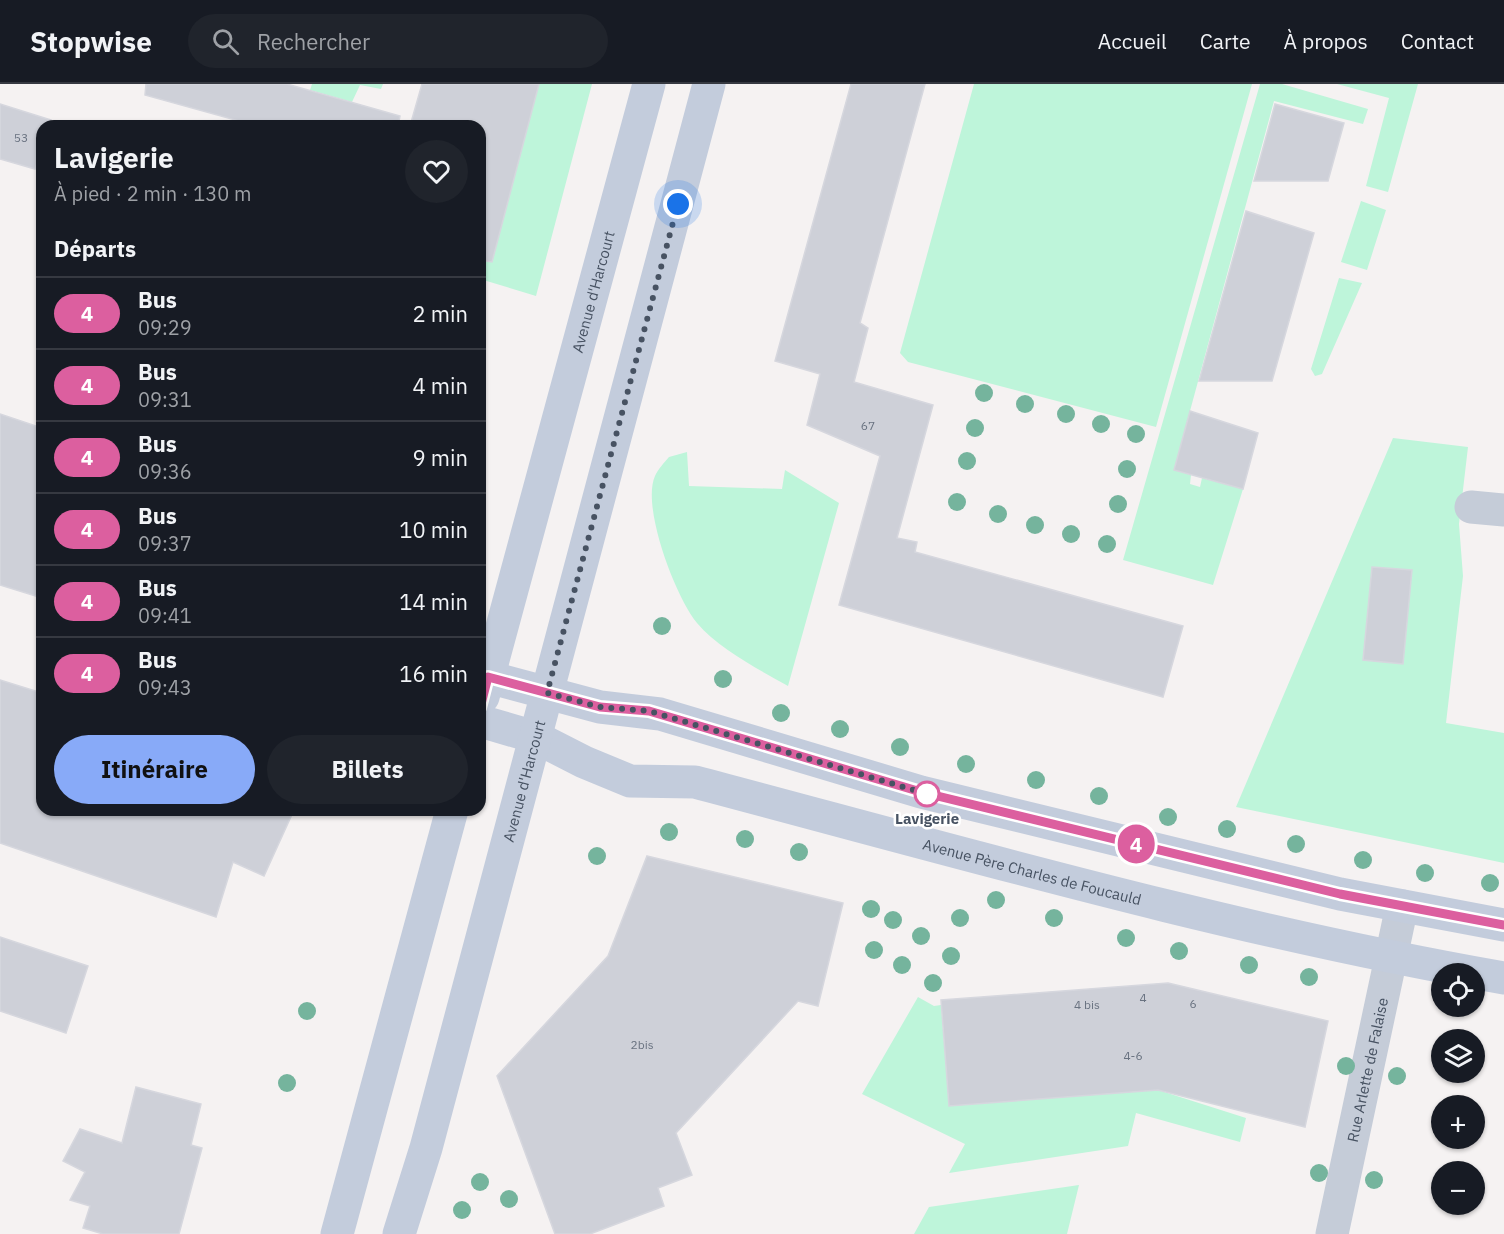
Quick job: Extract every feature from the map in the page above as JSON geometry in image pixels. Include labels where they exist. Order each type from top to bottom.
[{"type":"main road","name":"Avenue d'Harcourt","points":[[486,685],[649,84]]},
{"type":"main road","name":"Avenue d'Harcourt","points":[[399,1234],[426,1148],[709,84]]},
{"type":"main road","points":[[486,692],[547,693],[600,707],[649,711],[907,788],[1275,878],[1504,926]]},
{"type":"main road","name":"Avenue Père Charles de Foucauld","points":[[486,723],[536,737],[584,762],[630,781],[695,782],[1208,917],[1392,957],[1504,978]]},
{"type":"main road","points":[[893,835],[907,788]]},
{"type":"main road","points":[[337,1234],[450,816]]},
{"type":"street","points":[[1471,507],[1504,510]]},
{"type":"street","name":"Rue Arlette de Falaise","points":[[1332,1234],[1402,906]]},
{"type":"green space","points":[[312,84],[383,84],[381,89],[360,85],[352,102],[310,90]]},
{"type":"green space","points":[[539,84],[592,84],[536,296],[486,281],[486,228],[500,231]]},
{"type":"green space","points":[[974,84],[1252,84],[1156,427],[908,362],[900,353]]},
{"type":"green space","points":[[1260,84],[1282,84],[1368,109],[1363,124],[1274,101],[1174,470],[1191,475],[1190,484],[1200,487],[1202,478],[1243,489],[1213,585],[1123,560]]},
{"type":"green space","points":[[1337,84],[1418,84],[1388,192],[1366,186],[1389,98]]},
{"type":"green space","points":[[1361,201],[1386,210],[1367,270],[1341,262]]},
{"type":"green space","points":[[1339,278],[1362,283],[1322,374],[1315,376],[1311,369]]},
{"type":"green space","points":[[1393,438],[1468,447],[1459,524],[1463,576],[1446,723],[1504,733],[1504,863],[1236,807]]},
{"type":"green space","points":[[687,452],[689,486],[782,489],[785,470],[839,503],[788,686],[740,658],[706,632],[689,611],[671,574],[657,530],[652,490],[656,473],[669,457]]},
{"type":"green space","points":[[918,997],[934,1006],[941,1005],[949,1106],[1158,1090],[1246,1118],[1240,1142],[1136,1113],[1128,1146],[949,1173],[965,1144],[862,1094]]},
{"type":"green space","points":[[1079,1185],[1067,1234],[914,1234],[929,1207]]},
{"type":"building","points":[[146,84],[287,84],[400,116],[399,120],[235,120],[145,95]]},
{"type":"building","points":[[422,84],[539,84],[492,262],[486,261],[486,120],[412,120]]},
{"type":"building","points":[[851,84],[925,84],[860,323],[868,328],[854,382],[933,405],[897,538],[917,542],[915,552],[1183,626],[1163,697],[839,605],[880,456],[807,425],[820,374],[775,361]]},
{"type":"building","points":[[0,104],[51,120],[36,120],[35,169],[0,159]]},
{"type":"building","points":[[1275,104],[1344,123],[1328,181],[1254,181]]},
{"type":"building","points":[[1246,211],[1314,233],[1272,381],[1199,381]]},
{"type":"building","points":[[1190,411],[1258,433],[1243,489],[1174,470]]},
{"type":"building","points":[[0,414],[36,426],[36,596],[0,585]]},
{"type":"building","points":[[1372,567],[1412,570],[1403,664],[1363,660]]},
{"type":"building","points":[[0,680],[36,691],[36,816],[291,816],[264,876],[233,862],[216,917],[0,843]]},
{"type":"building","points":[[647,856],[843,903],[818,1006],[798,1001],[676,1133],[692,1175],[658,1188],[664,1206],[590,1234],[555,1234],[497,1076],[608,956]]},
{"type":"building","points":[[0,937],[88,966],[66,1033],[0,1011]]},
{"type":"building","points":[[1168,983],[1328,1021],[1305,1127],[1158,1090],[949,1106],[941,1000]]},
{"type":"building","points":[[136,1087],[201,1104],[191,1145],[202,1148],[179,1234],[103,1234],[83,1228],[90,1206],[70,1200],[85,1172],[63,1161],[80,1129],[122,1143]]},
{"type":"bus line","name":"4","points":[[486,685],[488,677],[600,707],[649,711],[921,792],[1340,894],[1473,921],[1504,925]]},
{"type":"place","name":"Lavigerie","points":[[927,794]]},
{"type":"route","points":[[678,204],[547,693],[600,707],[649,711],[927,794]]}]
